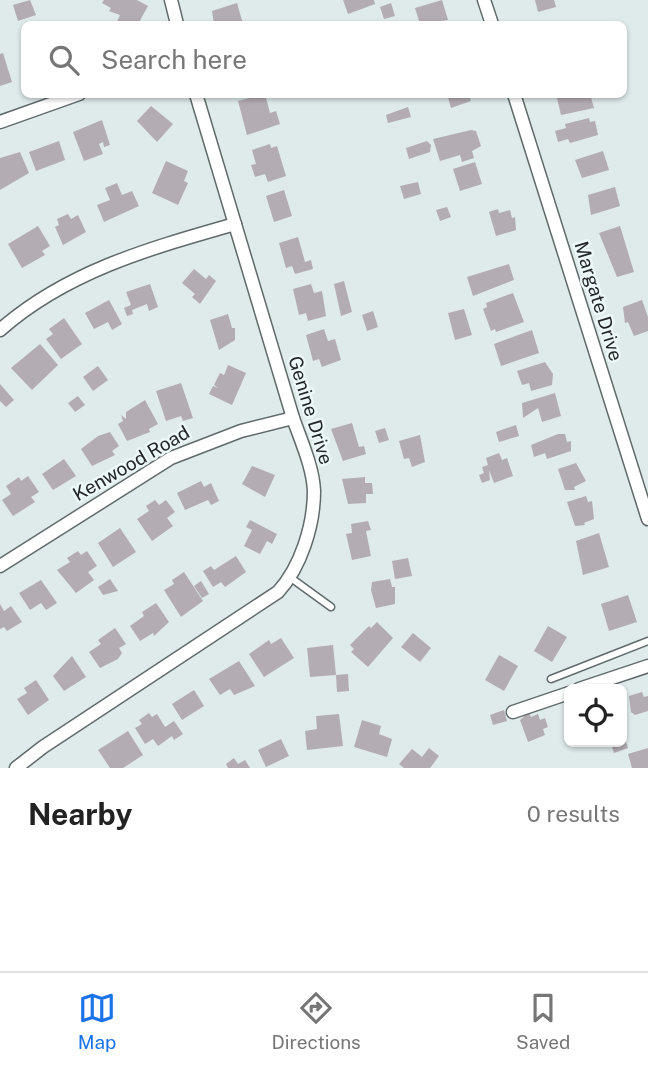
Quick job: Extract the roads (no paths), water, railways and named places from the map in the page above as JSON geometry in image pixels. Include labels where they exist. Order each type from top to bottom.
[{"type":"street","points":[[171,0],[176,21]]},
{"type":"street","points":[[484,0],[491,21]]},
{"type":"street","points":[[0,122],[68,98]]},
{"type":"street","name":"Genine Drive","points":[[198,98],[307,458],[314,491],[308,527],[291,578]]},
{"type":"street","name":"Margate Drive","points":[[515,98],[648,519]]},
{"type":"street","points":[[0,330],[83,275],[129,254],[235,224]]},
{"type":"street","name":"Kenwood Road","points":[[0,566],[171,458],[241,431],[293,418]]},
{"type":"street","points":[[16,768],[43,747],[278,592],[291,578]]},
{"type":"street","points":[[594,684],[648,666]]},
{"type":"street","points":[[513,712],[564,695]]},
{"type":"lane","points":[[291,578],[331,607]]},
{"type":"lane","points":[[551,679],[648,641]]}]
